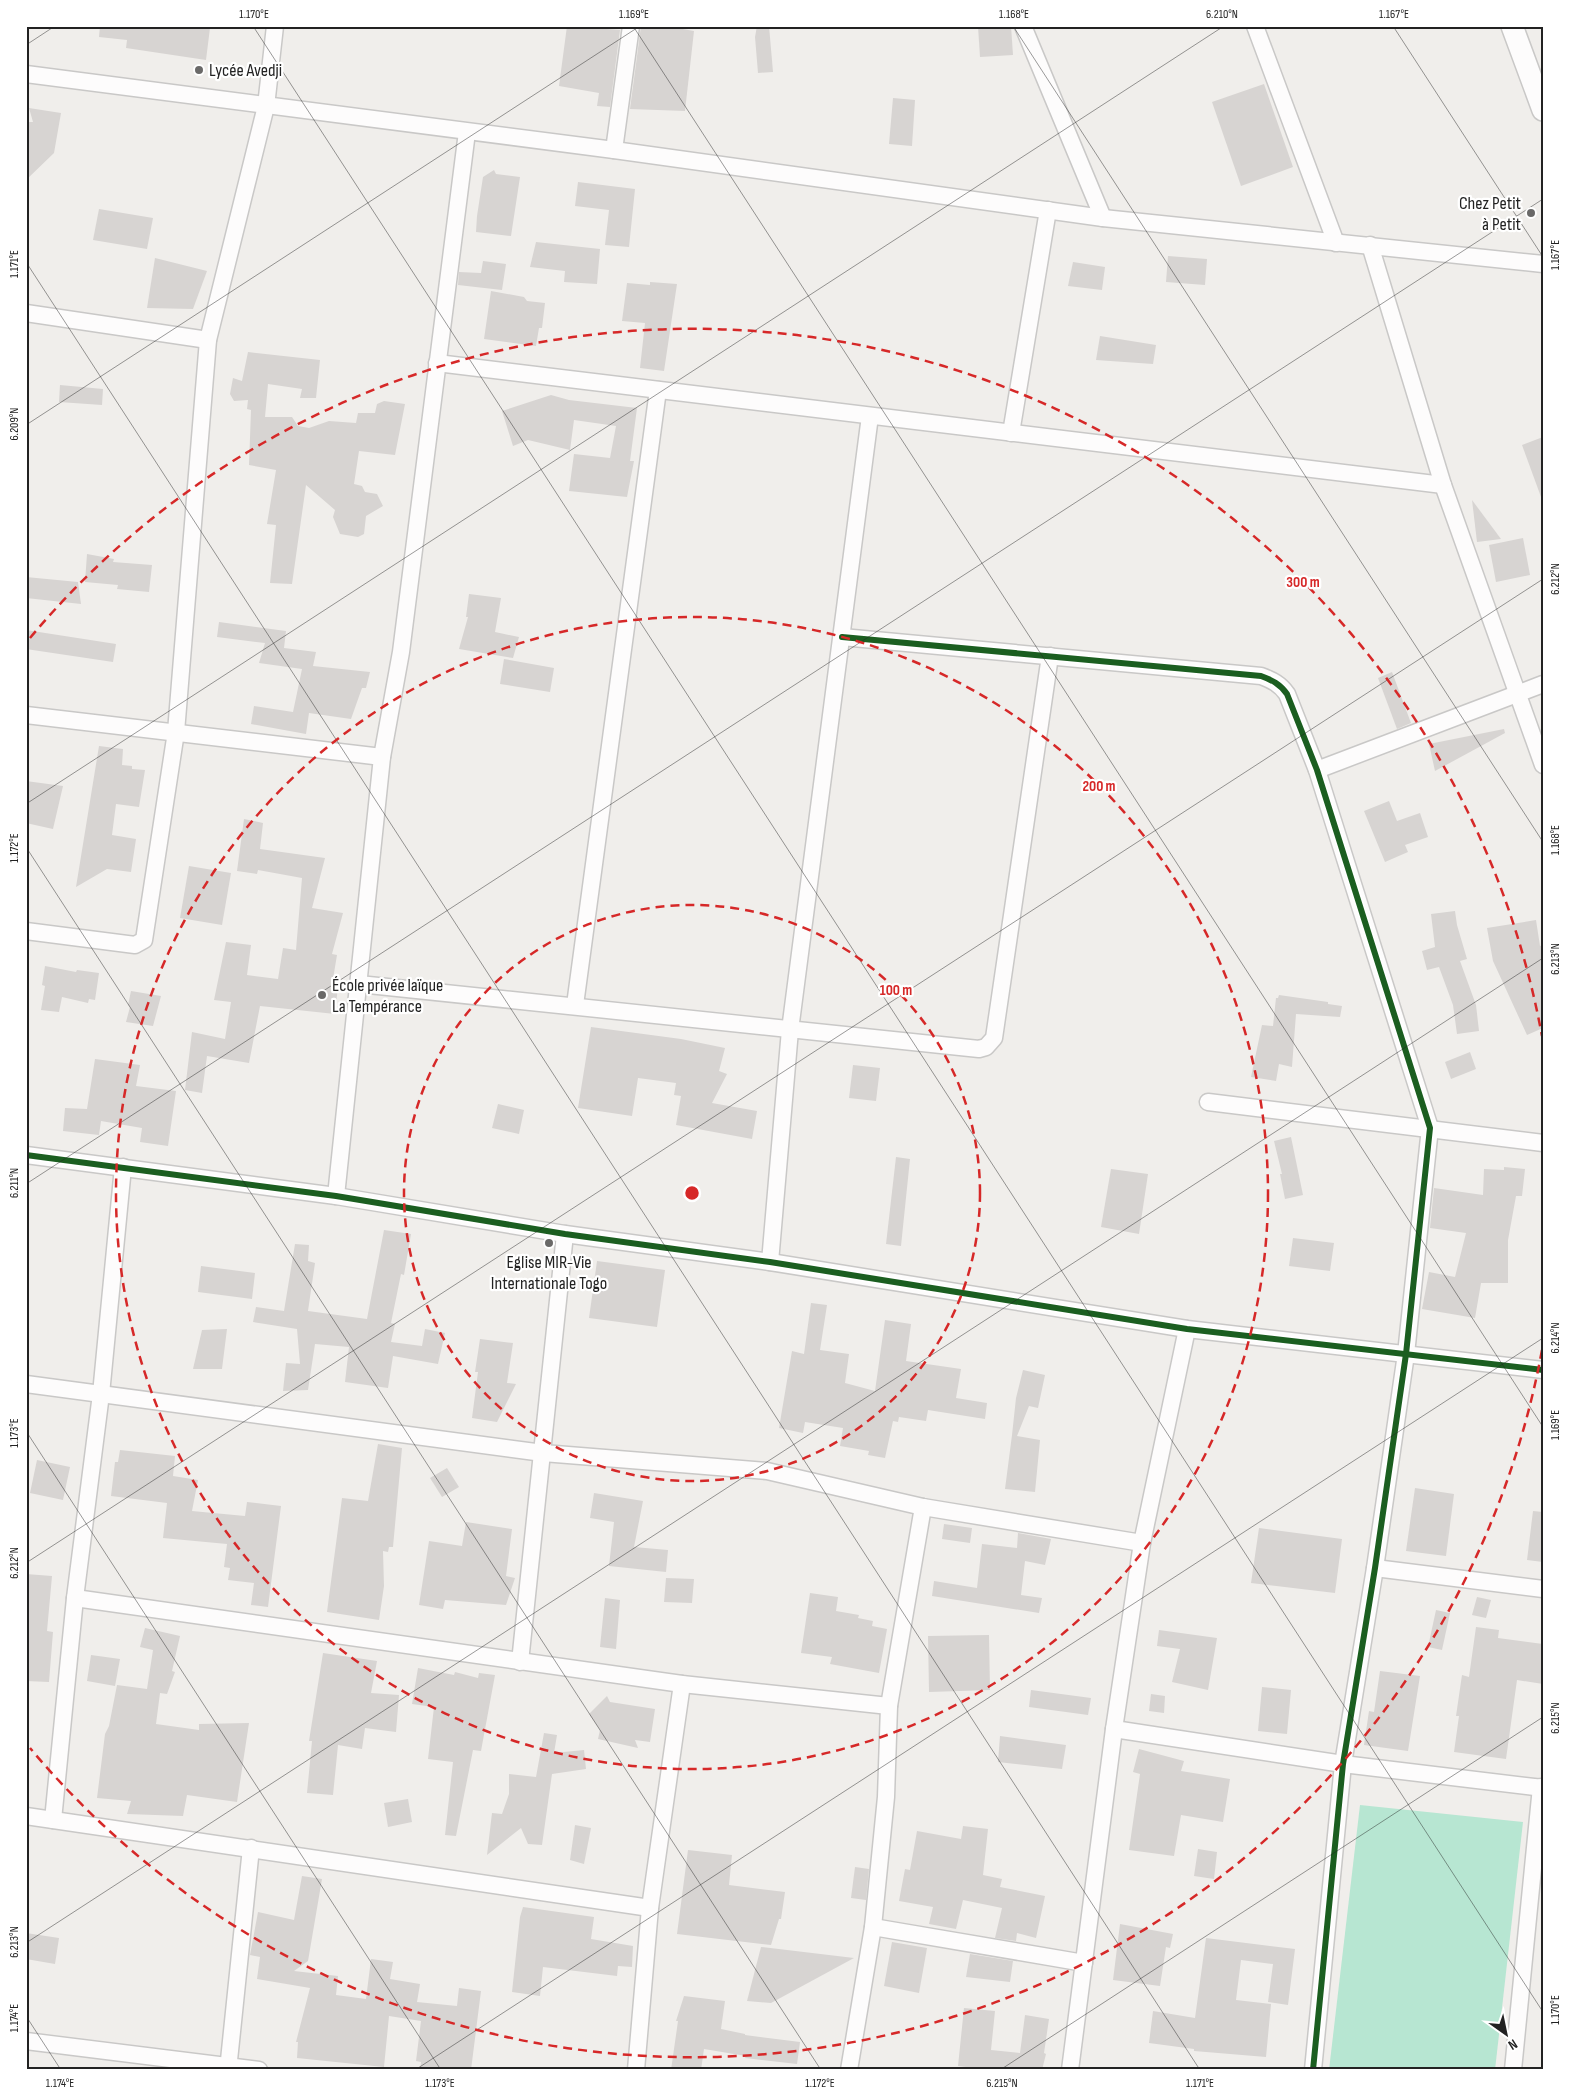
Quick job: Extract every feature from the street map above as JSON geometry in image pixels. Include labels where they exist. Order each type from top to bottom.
[{"type":"street","points":[[26,931],[135,945],[144,940],[176,732],[208,340],[266,106],[275,26]]},
{"type":"street","points":[[614,150],[631,26]]},
{"type":"street","points":[[1023,26],[1103,218]]},
{"type":"street","points":[[1255,26],[1336,243]]},
{"type":"street","points":[[1512,26],[1543,110]]},
{"type":"street","points":[[26,74],[614,150],[1103,218],[1543,264]]},
{"type":"street","points":[[336,1196],[382,757],[401,652],[467,132]]},
{"type":"street","points":[[1011,433],[1048,210]]},
{"type":"street","points":[[1370,245],[1443,485],[1543,765]]},
{"type":"street","points":[[26,313],[208,340]]},
{"type":"street","points":[[437,363],[1443,485]]},
{"type":"street","points":[[575,1005],[658,390]]},
{"type":"street","points":[[770,1262],[790,1030],[870,416]]},
{"type":"street","points":[[842,637],[1261,676],[1281,686],[1287,694],[1317,770],[1430,1128],[1406,1354],[1375,1568],[1343,1764],[1313,2070]]},
{"type":"street","points":[[359,984],[575,1005],[790,1030],[979,1049],[990,1043],[994,1038],[1050,656]]},
{"type":"street","points":[[1317,770],[1543,684]]},
{"type":"street","points":[[26,715],[382,757]]},
{"type":"street","points":[[1208,1102],[1543,1143]]},
{"type":"street","points":[[26,1155],[336,1196],[566,1234],[770,1262],[1187,1329],[1543,1370]]},
{"type":"street","points":[[53,1820],[75,1598],[101,1394],[123,1167]]},
{"type":"street","points":[[520,1662],[566,1234]]},
{"type":"street","points":[[1070,2070],[1114,1729],[1142,1543],[1187,1329]]},
{"type":"street","points":[[26,1384],[543,1453],[767,1471],[923,1507],[1142,1543]]},
{"type":"street","points":[[849,2070],[873,1927],[886,1797],[889,1706],[923,1507]]},
{"type":"street","points":[[1375,1568],[1543,1589]]},
{"type":"street","points":[[75,1598],[682,1684],[889,1706]]},
{"type":"street","points":[[636,2070],[650,1908],[682,1684]]},
{"type":"street","points":[[1114,1729],[1343,1764],[1542,1788],[1513,2070]]},
{"type":"street","points":[[26,1816],[650,1908]]},
{"type":"street","points":[[228,2068],[251,1848]]},
{"type":"street","points":[[873,1927],[1084,1963]]},
{"type":"street","points":[[26,2041],[228,2068],[259,2070]]},
{"type":"green space","points":[[1360,1805],[1523,1822],[1495,2070],[1329,2070]]},
{"type":"building","points":[[100,26],[171,26],[189,29],[190,26],[193,26],[210,28],[206,60],[126,48],[127,40],[99,37]]},
{"type":"building","points":[[567,26],[620,30],[610,107],[597,106],[599,93],[559,86]]},
{"type":"building","points":[[641,26],[666,26],[694,31],[685,111],[630,109]]},
{"type":"building","points":[[757,26],[769,26],[773,72],[758,73],[755,37]]},
{"type":"building","points":[[978,26],[1011,26],[1013,55],[980,57]]},
{"type":"building","points":[[1264,84],[1293,167],[1241,186],[1212,102]]},
{"type":"building","points":[[893,98],[915,100],[912,146],[889,144]]},
{"type":"building","points":[[29,108],[61,113],[54,153],[26,180],[26,122],[33,122]]},
{"type":"building","points":[[494,170],[496,174],[520,177],[511,236],[476,232],[483,177]]},
{"type":"building","points":[[578,182],[635,189],[629,247],[605,245],[609,210],[575,206]]},
{"type":"building","points":[[99,209],[153,218],[147,249],[93,240]]},
{"type":"building","points":[[536,242],[600,249],[597,284],[564,282],[565,271],[530,267]]},
{"type":"building","points":[[1168,256],[1207,259],[1205,285],[1166,282]]},
{"type":"building","points":[[155,258],[207,271],[193,309],[147,308]]},
{"type":"building","points":[[483,261],[506,264],[502,290],[458,285],[459,272],[481,273]]},
{"type":"building","points":[[1073,262],[1105,267],[1102,290],[1068,286]]},
{"type":"building","points":[[650,282],[677,284],[664,371],[640,368],[645,323],[622,321],[627,283],[650,285]]},
{"type":"building","points":[[491,291],[524,297],[527,301],[545,303],[542,328],[539,328],[536,346],[484,339]]},
{"type":"building","points":[[1100,336],[1156,345],[1153,364],[1096,360]]},
{"type":"building","points":[[248,352],[320,360],[316,398],[300,398],[302,389],[268,384],[265,417],[292,417],[298,426],[309,428],[329,421],[356,423],[358,413],[375,413],[377,404],[384,401],[405,404],[395,455],[359,451],[354,484],[362,486],[365,492],[377,494],[383,506],[366,516],[364,534],[358,537],[340,534],[333,517],[335,510],[306,485],[292,584],[270,583],[276,525],[267,524],[276,470],[249,465],[251,410],[247,409],[248,400],[234,401],[230,394],[233,378],[242,381]]},
{"type":"building","points":[[60,385],[103,389],[102,405],[59,402]]},
{"type":"building","points":[[551,395],[569,400],[637,408],[630,461],[634,461],[627,497],[569,491],[574,454],[610,458],[616,426],[574,420],[570,450],[528,440],[513,446],[502,411]]},
{"type":"building","points":[[1543,437],[1543,496],[1541,497],[1522,445]]},
{"type":"building","points":[[1472,500],[1501,539],[1477,542]]},
{"type":"building","points":[[1523,538],[1530,575],[1496,582],[1489,545]]},
{"type":"building","points":[[87,554],[114,559],[113,562],[152,565],[149,592],[117,589],[118,585],[85,582]]},
{"type":"building","points":[[26,577],[78,582],[81,604],[26,598]]},
{"type":"building","points":[[469,594],[501,598],[495,632],[519,637],[513,658],[459,649],[468,617],[466,617]]},
{"type":"building","points":[[219,622],[286,631],[284,648],[316,652],[313,666],[370,672],[366,688],[362,688],[351,719],[309,713],[306,734],[251,724],[254,706],[293,712],[302,669],[259,663],[265,643],[217,637]]},
{"type":"building","points":[[26,630],[116,644],[113,662],[26,649]]},
{"type":"building","points":[[504,659],[554,668],[550,692],[500,684]]},
{"type":"building","points":[[1392,672],[1411,723],[1397,729],[1378,678]]},
{"type":"building","points":[[1504,729],[1505,733],[1435,771],[1429,744]]},
{"type":"building","points":[[99,746],[123,749],[122,765],[132,766],[132,769],[145,770],[139,807],[116,804],[112,835],[136,839],[131,872],[107,869],[76,887]]},
{"type":"building","points":[[26,781],[63,786],[53,829],[26,823]]},
{"type":"building","points":[[1389,801],[1397,821],[1420,813],[1428,837],[1405,845],[1408,852],[1385,862],[1364,811]]},
{"type":"building","points":[[244,819],[263,823],[260,849],[325,858],[312,908],[343,913],[332,954],[337,955],[332,985],[338,986],[335,1014],[260,1006],[249,1063],[207,1056],[202,1093],[185,1090],[192,1032],[225,1039],[231,1002],[214,1000],[226,942],[251,945],[247,975],[278,979],[283,948],[296,950],[302,878],[258,870],[257,874],[237,871]]},
{"type":"building","points":[[189,866],[231,873],[222,925],[180,918]]},
{"type":"building","points":[[1455,911],[1467,959],[1460,961],[1476,1005],[1479,1031],[1457,1034],[1453,1005],[1439,967],[1427,970],[1422,951],[1435,947],[1431,914]]},
{"type":"building","points":[[1536,920],[1540,946],[1543,945],[1543,1028],[1527,1035],[1493,961],[1487,928]]},
{"type":"building","points":[[45,966],[76,972],[77,970],[99,973],[95,1000],[89,999],[88,1003],[62,997],[59,1012],[41,1010],[45,986],[42,985]]},
{"type":"building","points":[[131,991],[161,996],[153,1026],[126,1022],[130,1007],[128,1005]]},
{"type":"building","points":[[1279,995],[1328,1002],[1328,1004],[1342,1006],[1340,1017],[1296,1014],[1292,1067],[1279,1064],[1276,1081],[1251,1077],[1262,1025],[1273,1026],[1276,998]]},
{"type":"building","points":[[591,1027],[681,1039],[725,1048],[719,1071],[727,1074],[712,1103],[757,1111],[752,1139],[676,1125],[681,1096],[674,1095],[676,1083],[638,1078],[632,1116],[578,1108]]},
{"type":"building","points":[[1470,1052],[1476,1069],[1451,1079],[1445,1062]]},
{"type":"building","points":[[95,1059],[140,1065],[136,1086],[176,1091],[168,1146],[140,1142],[142,1128],[101,1121],[99,1135],[63,1131],[65,1108],[87,1109]]},
{"type":"building","points":[[853,1065],[880,1068],[876,1101],[849,1098]]},
{"type":"building","points":[[498,1104],[524,1110],[519,1134],[492,1128]]},
{"type":"building","points":[[1291,1137],[1303,1195],[1285,1199],[1280,1174],[1282,1174],[1274,1141]]},
{"type":"building","points":[[896,1157],[910,1159],[901,1246],[886,1244]]},
{"type":"building","points":[[1504,1167],[1525,1169],[1522,1196],[1516,1196],[1508,1240],[1508,1283],[1481,1283],[1475,1318],[1422,1309],[1429,1272],[1455,1277],[1466,1233],[1430,1228],[1434,1188],[1483,1195],[1484,1169],[1504,1170]]},
{"type":"building","points":[[1111,1169],[1148,1174],[1139,1234],[1101,1227]]},
{"type":"building","points":[[384,1230],[411,1234],[404,1275],[401,1274],[391,1323],[395,1324],[391,1342],[422,1346],[425,1329],[445,1333],[438,1364],[393,1356],[388,1388],[345,1382],[349,1347],[315,1344],[308,1390],[283,1391],[286,1363],[300,1364],[297,1329],[253,1322],[256,1307],[284,1311],[295,1244],[309,1245],[308,1261],[315,1263],[308,1311],[367,1319]]},
{"type":"building","points":[[1293,1238],[1334,1243],[1330,1271],[1289,1266]]},
{"type":"building","points":[[597,1261],[665,1270],[657,1327],[589,1318]]},
{"type":"building","points":[[201,1266],[255,1273],[252,1299],[198,1292]]},
{"type":"building","points":[[811,1303],[827,1305],[820,1350],[849,1354],[845,1383],[875,1391],[885,1320],[911,1324],[906,1361],[961,1369],[956,1398],[987,1403],[985,1419],[928,1410],[926,1421],[899,1417],[898,1422],[893,1421],[885,1458],[868,1455],[869,1451],[840,1446],[843,1428],[805,1422],[803,1433],[779,1428],[792,1351],[804,1354]]},
{"type":"building","points":[[227,1329],[222,1369],[193,1369],[202,1330]]},
{"type":"building","points":[[480,1339],[513,1343],[507,1383],[516,1384],[497,1422],[472,1418],[478,1372],[475,1372]]},
{"type":"building","points":[[1023,1370],[1045,1375],[1038,1408],[1029,1406],[1017,1436],[1040,1440],[1035,1492],[1005,1489],[1016,1398]]},
{"type":"building","points":[[378,1444],[402,1448],[393,1547],[389,1547],[388,1552],[383,1551],[384,1586],[379,1620],[327,1612],[342,1498],[368,1501]]},
{"type":"building","points":[[120,1450],[175,1456],[173,1476],[198,1480],[192,1511],[245,1516],[247,1502],[281,1506],[268,1607],[251,1605],[254,1583],[228,1580],[230,1568],[224,1567],[227,1544],[163,1538],[167,1503],[111,1496],[115,1462],[118,1462]]},
{"type":"building","points":[[37,1460],[70,1467],[63,1500],[30,1493]]},
{"type":"building","points":[[447,1468],[459,1487],[442,1497],[430,1478]]},
{"type":"building","points":[[1415,1488],[1454,1494],[1446,1556],[1406,1551]]},
{"type":"building","points":[[594,1493],[643,1501],[634,1547],[668,1550],[666,1572],[609,1566],[614,1522],[590,1518]]},
{"type":"building","points":[[1533,1511],[1543,1512],[1543,1562],[1527,1560]]},
{"type":"building","points":[[466,1522],[512,1529],[506,1576],[515,1578],[506,1605],[445,1600],[443,1609],[419,1605],[429,1541],[462,1546]]},
{"type":"building","points":[[944,1524],[972,1528],[970,1543],[942,1539]]},
{"type":"building","points":[[1259,1528],[1342,1539],[1335,1593],[1251,1583]]},
{"type":"building","points":[[1018,1533],[1051,1539],[1045,1565],[1025,1561],[1021,1595],[1042,1598],[1039,1613],[932,1596],[934,1581],[977,1588],[982,1544],[1017,1548]]},
{"type":"building","points":[[26,1574],[52,1576],[47,1631],[53,1632],[49,1682],[26,1681]]},
{"type":"building","points":[[666,1578],[694,1579],[692,1603],[664,1602]]},
{"type":"building","points":[[810,1593],[838,1597],[836,1611],[859,1615],[858,1618],[873,1621],[872,1626],[887,1629],[879,1673],[830,1664],[832,1657],[801,1653]]},
{"type":"building","points":[[1477,1597],[1491,1600],[1486,1618],[1472,1615]]},
{"type":"building","points":[[605,1598],[620,1600],[616,1649],[600,1647]]},
{"type":"building","points":[[1436,1610],[1450,1613],[1442,1650],[1428,1647]]},
{"type":"building","points":[[1476,1627],[1499,1630],[1498,1638],[1543,1644],[1543,1684],[1517,1680],[1506,1759],[1454,1752],[1459,1716],[1456,1716],[1462,1675],[1469,1677]]},
{"type":"building","points":[[145,1628],[180,1636],[172,1671],[175,1672],[167,1694],[160,1693],[156,1724],[199,1730],[199,1724],[249,1723],[237,1802],[187,1795],[183,1816],[127,1814],[131,1801],[97,1798],[105,1734],[109,1726],[117,1685],[147,1689],[153,1650],[140,1647]]},
{"type":"building","points":[[1159,1630],[1217,1638],[1208,1690],[1172,1682],[1180,1649],[1157,1646]]},
{"type":"building","points":[[989,1635],[990,1690],[929,1692],[928,1636]]},
{"type":"building","points":[[323,1653],[377,1661],[371,1693],[399,1695],[396,1732],[365,1728],[362,1749],[338,1745],[333,1795],[307,1793],[312,1741],[309,1741]]},
{"type":"building","points":[[91,1655],[120,1659],[115,1686],[87,1681]]},
{"type":"building","points":[[418,1668],[454,1675],[455,1672],[478,1678],[479,1673],[495,1675],[481,1751],[473,1750],[456,1836],[445,1835],[453,1762],[428,1759],[434,1707],[412,1704]]},
{"type":"building","points":[[1380,1671],[1420,1676],[1408,1751],[1364,1745],[1369,1711],[1374,1712]]},
{"type":"building","points":[[1262,1687],[1291,1690],[1287,1734],[1258,1731]]},
{"type":"building","points":[[1031,1690],[1091,1698],[1088,1715],[1029,1707]]},
{"type":"building","points":[[1151,1694],[1165,1696],[1164,1713],[1149,1711]]},
{"type":"building","points":[[607,1696],[610,1702],[655,1709],[650,1742],[635,1740],[638,1748],[598,1739],[600,1730],[589,1714]]},
{"type":"building","points":[[544,1733],[557,1735],[554,1753],[584,1750],[586,1769],[552,1774],[542,1845],[528,1844],[521,1828],[487,1855],[492,1813],[502,1814],[509,1794],[509,1774],[536,1777]]},
{"type":"building","points":[[1000,1736],[1066,1745],[1062,1769],[998,1762]]},
{"type":"building","points":[[1139,1749],[1184,1761],[1181,1771],[1230,1779],[1223,1822],[1181,1815],[1174,1856],[1129,1850],[1140,1774],[1133,1772]]},
{"type":"building","points":[[408,1799],[412,1822],[388,1827],[384,1803]]},
{"type":"building","points":[[575,1825],[591,1828],[584,1864],[570,1860]]},
{"type":"building","points":[[963,1826],[988,1829],[983,1875],[1002,1879],[1000,1887],[1045,1896],[1036,1938],[1017,1933],[1016,1941],[995,1938],[1002,1908],[963,1900],[956,1929],[929,1924],[933,1907],[899,1901],[905,1869],[910,1870],[917,1831],[961,1839]]},
{"type":"building","points":[[1198,1849],[1217,1852],[1214,1879],[1194,1876]]},
{"type":"building","points":[[688,1850],[732,1855],[729,1885],[785,1892],[781,1919],[779,1919],[771,1945],[677,1934]]},
{"type":"building","points":[[855,1867],[869,1869],[866,1900],[851,1898]]},
{"type":"building","points":[[302,1876],[322,1879],[308,1961],[294,1971],[338,1976],[336,1995],[366,1999],[371,1959],[393,1962],[390,1979],[420,1984],[417,2002],[457,2006],[459,1988],[481,1991],[471,2070],[420,2070],[421,2062],[416,2061],[421,2021],[389,2016],[384,2067],[297,2058],[298,2042],[296,2042],[310,1988],[257,1979],[260,1957],[250,1955],[258,1912],[294,1920]]},
{"type":"building","points":[[523,1907],[594,1917],[591,1939],[633,1946],[632,1967],[618,1966],[617,1976],[543,1967],[540,1996],[512,1992],[520,1917]]},
{"type":"building","points":[[1120,1924],[1173,1934],[1170,1948],[1166,1947],[1160,1986],[1113,1980]]},
{"type":"building","points":[[26,1933],[59,1938],[55,1964],[26,1959]]},
{"type":"building","points":[[1206,1938],[1295,1949],[1288,2005],[1268,2002],[1273,1964],[1241,1960],[1236,2000],[1271,2004],[1266,2057],[1194,2051],[1194,2049],[1149,2043],[1153,2011],[1195,2018]]},
{"type":"building","points":[[892,1942],[927,1948],[919,1993],[884,1986]]},
{"type":"building","points":[[761,1947],[854,1958],[771,2003],[747,2001]]},
{"type":"building","points":[[970,1954],[1013,1961],[1010,1982],[966,1977]]},
{"type":"building","points":[[684,1996],[725,2001],[721,2029],[745,2035],[800,2042],[797,2064],[745,2058],[746,2056],[704,2049],[701,2070],[671,2070],[678,2021],[676,2021]]},
{"type":"building","points":[[964,2008],[995,2011],[991,2050],[1020,2053],[1025,2015],[1049,2019],[1044,2053],[1046,2054],[1042,2070],[989,2070],[958,2066]]},
{"type":"cycle path","points":[[842,637],[1261,676],[1276,683],[1287,694],[1317,770],[1430,1128],[1406,1354],[1375,1568],[1343,1764],[1313,2070]]},
{"type":"cycle path","points":[[26,1155],[336,1196],[565,1234],[770,1262],[1187,1329],[1543,1370]]},
{"type":"place","name":"Lycée Avedji","points":[[199,70]]},
{"type":"place","name":"Chez Petit à Petit","points":[[1531,213]]},
{"type":"place","name":"École privée laïque La Tempérance","points":[[322,995]]},
{"type":"place","name":"Eglise MIR-Vie Internationale Togo","points":[[549,1243]]}]
